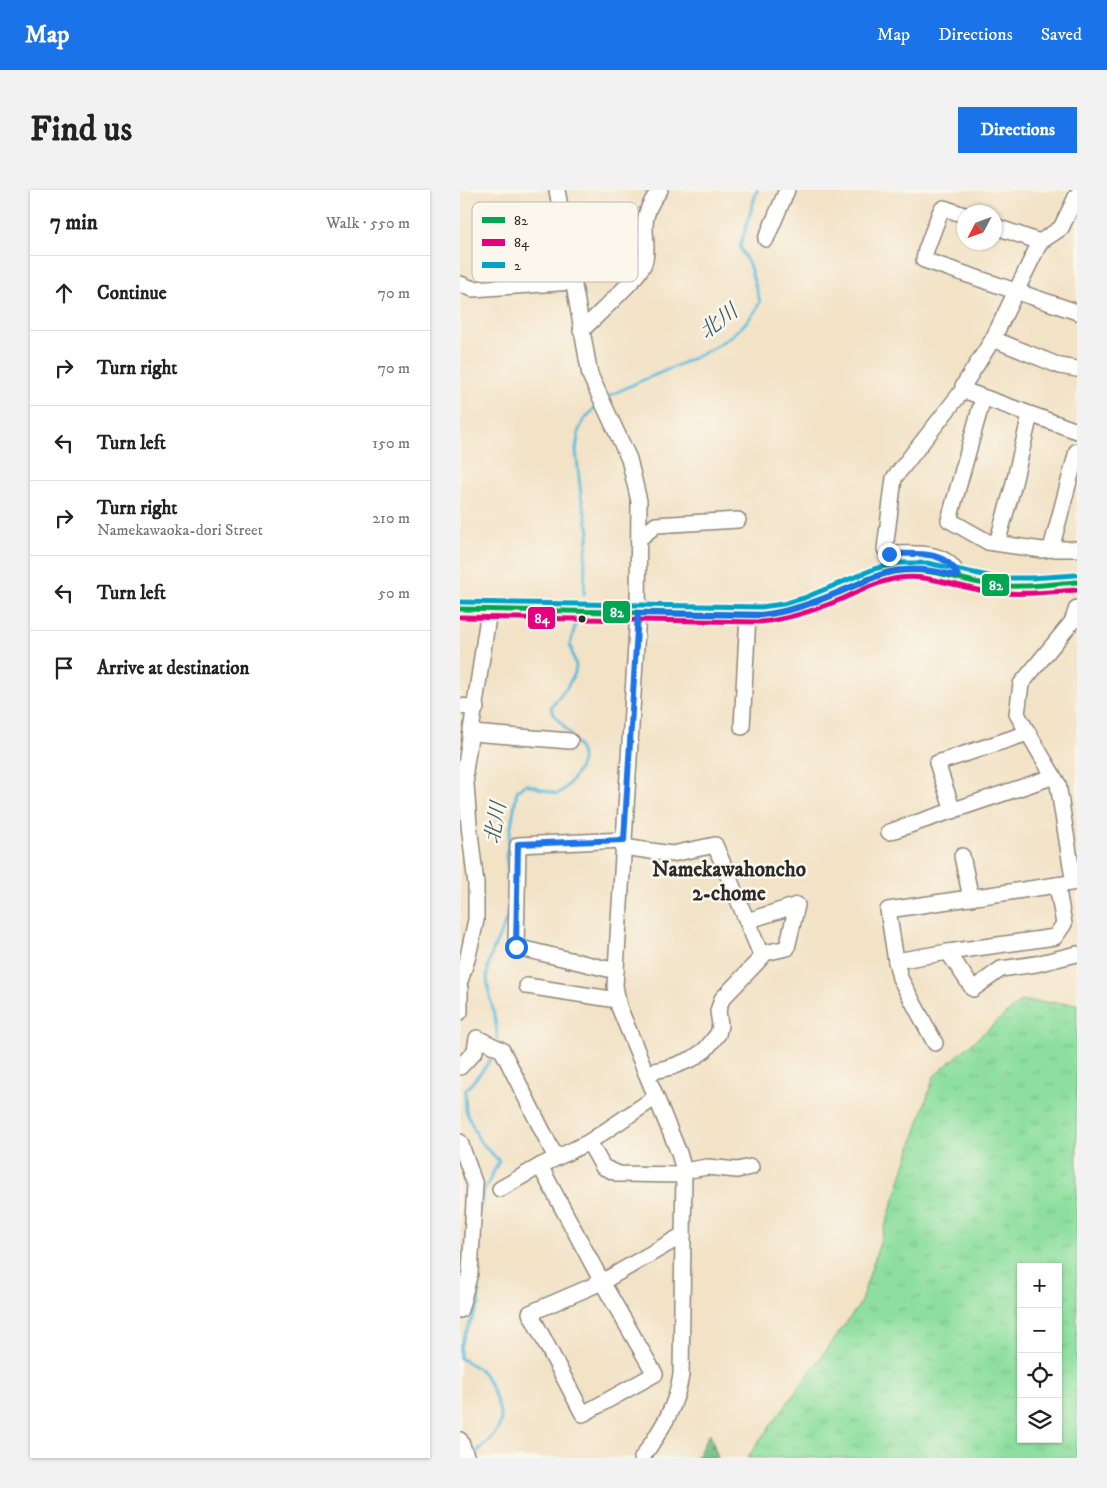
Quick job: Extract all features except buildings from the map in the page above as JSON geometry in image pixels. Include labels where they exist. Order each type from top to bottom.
[{"type":"street","points":[[638,273],[644,263],[647,246],[646,217],[652,199],[660,190]]},
{"type":"street","points":[[766,239],[787,190]]},
{"type":"street","points":[[958,576],[954,567],[947,561],[919,554],[889,554],[885,549],[894,478],[963,390],[963,386],[992,339],[1040,242],[1061,228],[1077,195]]},
{"type":"street","points":[[957,213],[944,208],[941,210],[924,260],[1077,312]]},
{"type":"street","points":[[1002,229],[1040,242]]},
{"type":"street","points":[[460,284],[474,289],[572,282],[590,375],[629,459],[639,501],[638,613],[614,986],[617,1000],[679,1153],[684,1173],[682,1350],[679,1394],[667,1420],[642,1458]]},
{"type":"street","points":[[581,331],[630,282]]},
{"type":"street","points":[[992,339],[1060,366],[1077,369]]},
{"type":"street","points":[[963,390],[1077,431]]},
{"type":"street","points":[[983,398],[949,520],[988,542],[996,544],[1042,550],[1077,549]]},
{"type":"street","points":[[996,544],[1013,487],[1030,415]]},
{"type":"street","points":[[1051,549],[1077,450]]},
{"type":"street","points":[[640,538],[656,525],[738,520]]},
{"type":"street","points":[[460,609],[761,615],[789,611],[809,605],[883,574],[918,569],[937,571],[984,584],[1007,587],[1077,582]]},
{"type":"street","points":[[935,1043],[900,978],[888,910],[1077,882],[1073,878],[1058,784],[1017,714],[1021,684],[1072,622],[1077,608]]},
{"type":"street","points":[[460,981],[476,920],[476,884],[465,771],[490,610]]},
{"type":"street","points":[[742,727],[748,615]]},
{"type":"street","points":[[460,706],[476,708]]},
{"type":"street","points":[[472,733],[570,741]]},
{"type":"street","points":[[953,811],[937,763],[1028,733]]},
{"type":"street","points":[[889,832],[1049,778]]},
{"type":"street","points":[[616,971],[516,947],[518,844],[624,844],[672,854],[715,845],[762,957],[722,999],[718,1011],[720,1025],[718,1034],[705,1050],[692,1059],[671,1067],[646,1073]]},
{"type":"street","points":[[962,856],[971,898]]},
{"type":"street","points":[[896,962],[948,952],[1055,937],[1064,924],[1056,885]]},
{"type":"street","points":[[746,921],[797,905],[787,948],[760,954]]},
{"type":"street","points":[[948,952],[973,989],[1001,968],[1036,964],[1077,954]]},
{"type":"street","points":[[527,986],[617,1000]]},
{"type":"street","points":[[460,988],[460,1012]]},
{"type":"street","points":[[460,1067],[474,1050],[477,1038],[502,1050],[556,1158]]},
{"type":"street","points":[[500,1189],[540,1166],[589,1142],[656,1097]]},
{"type":"street","points":[[460,1142],[475,1185],[470,1273],[460,1310]]},
{"type":"street","points":[[589,1142],[603,1167],[619,1174],[684,1173],[707,1167],[736,1170],[751,1167]]},
{"type":"street","points":[[540,1166],[602,1282],[655,1374],[582,1414],[530,1313],[602,1282],[683,1235]]},
{"type":"green space","points":[[1021,1001],[1077,1004],[1077,1458],[747,1458],[860,1304],[934,1076]]},
{"type":"green space","points":[[710,1433],[718,1458],[696,1458]]},
{"type":"waterway","name":"北川","points":[[610,396],[714,347],[733,335],[748,320],[760,302],[750,267],[740,247],[757,190]]},
{"type":"waterway","name":"北川","points":[[584,595],[585,558],[589,531],[581,496],[576,450],[579,430],[583,421],[598,404]]},
{"type":"waterway","name":"北川","points":[[571,735],[553,713],[551,707],[567,687],[575,673],[576,666],[570,645],[576,622]]},
{"type":"waterway","name":"北川","points":[[510,883],[506,856],[517,791],[526,784],[557,794],[564,789],[576,775],[581,765],[581,751],[574,740]]},
{"type":"waterway","name":"北川","points":[[497,1038],[496,1022],[487,984],[487,976],[493,950],[510,909]]},
{"type":"waterway","name":"北川","points":[[481,1207],[483,1193],[499,1161],[479,1140],[466,1111],[465,1091],[487,1065],[495,1051]]},
{"type":"waterway","name":"北川","points":[[460,1356],[460,1347],[479,1305],[477,1273]]},
{"type":"waterway","name":"北川","points":[[460,1358],[475,1367],[486,1377],[493,1390],[500,1413],[501,1420],[496,1433],[474,1454]]},
{"type":"transit line","name":"2","points":[[460,602],[761,607],[783,604],[804,598],[874,569],[897,563],[927,563],[998,578],[1076,575]]},
{"type":"transit line","name":"82","points":[[460,609],[761,615],[800,607],[876,576],[910,570],[932,572],[985,584],[1008,586],[1077,582]]},
{"type":"transit line","name":"84","points":[[460,617],[761,622],[803,613],[877,584],[892,579],[910,577],[932,579],[974,589],[1008,593],[1077,590]]},
{"type":"district","name":"Namekawahoncho 2-chome","points":[[729,882]]},
{"type":"route","points":[[516,947],[518,844],[624,840],[638,613],[776,614],[809,605],[883,574],[918,569],[958,576],[954,567],[947,561],[931,555],[889,554]]}]
